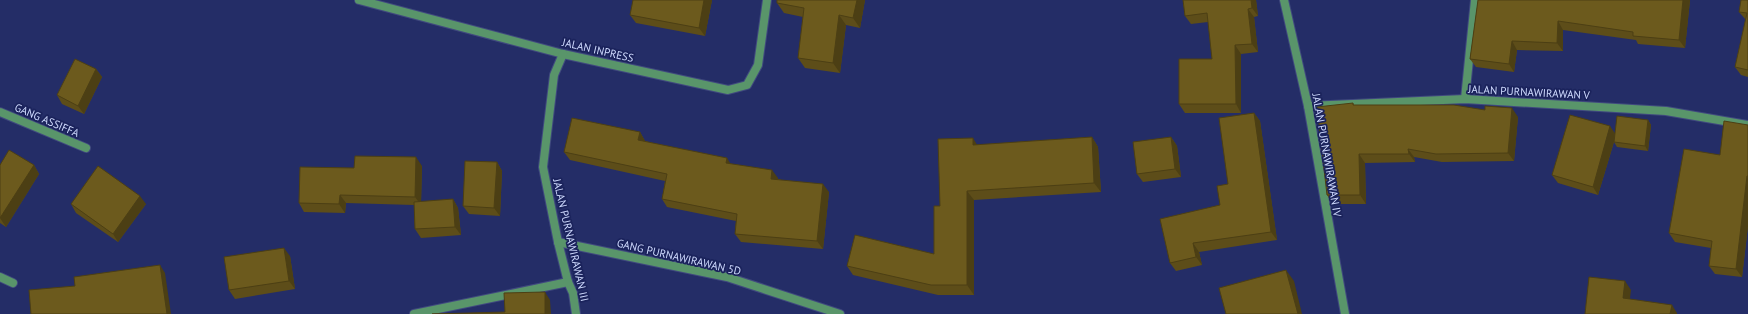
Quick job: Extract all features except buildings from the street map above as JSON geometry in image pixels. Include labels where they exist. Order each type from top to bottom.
[{"type":"street","name":"JALAN INPRESS","points":[[359,0],[563,54],[728,90],[747,85],[758,64],[767,0]]},
{"type":"street","name":"JALAN PURNAWIRAWAN IV","points":[[1284,0],[1308,106],[1345,314]]},
{"type":"street","points":[[1465,99],[1476,0]]},
{"type":"street","name":"JALAN PURNAWIRAWAN III","points":[[563,54],[554,75],[543,167],[558,242],[568,282],[573,293],[576,314]]},
{"type":"street","name":"JALAN PURNAWIRAWAN V","points":[[1308,106],[1465,99],[1666,112],[1748,124]]},
{"type":"street","name":"GANG ASSIFFA","points":[[0,112],[86,148]]},
{"type":"street","name":"GANG PURNAWIRAWAN 5D","points":[[558,242],[727,277],[840,314]]},
{"type":"street","points":[[0,277],[13,283]]},
{"type":"street","points":[[414,314],[568,282]]}]
